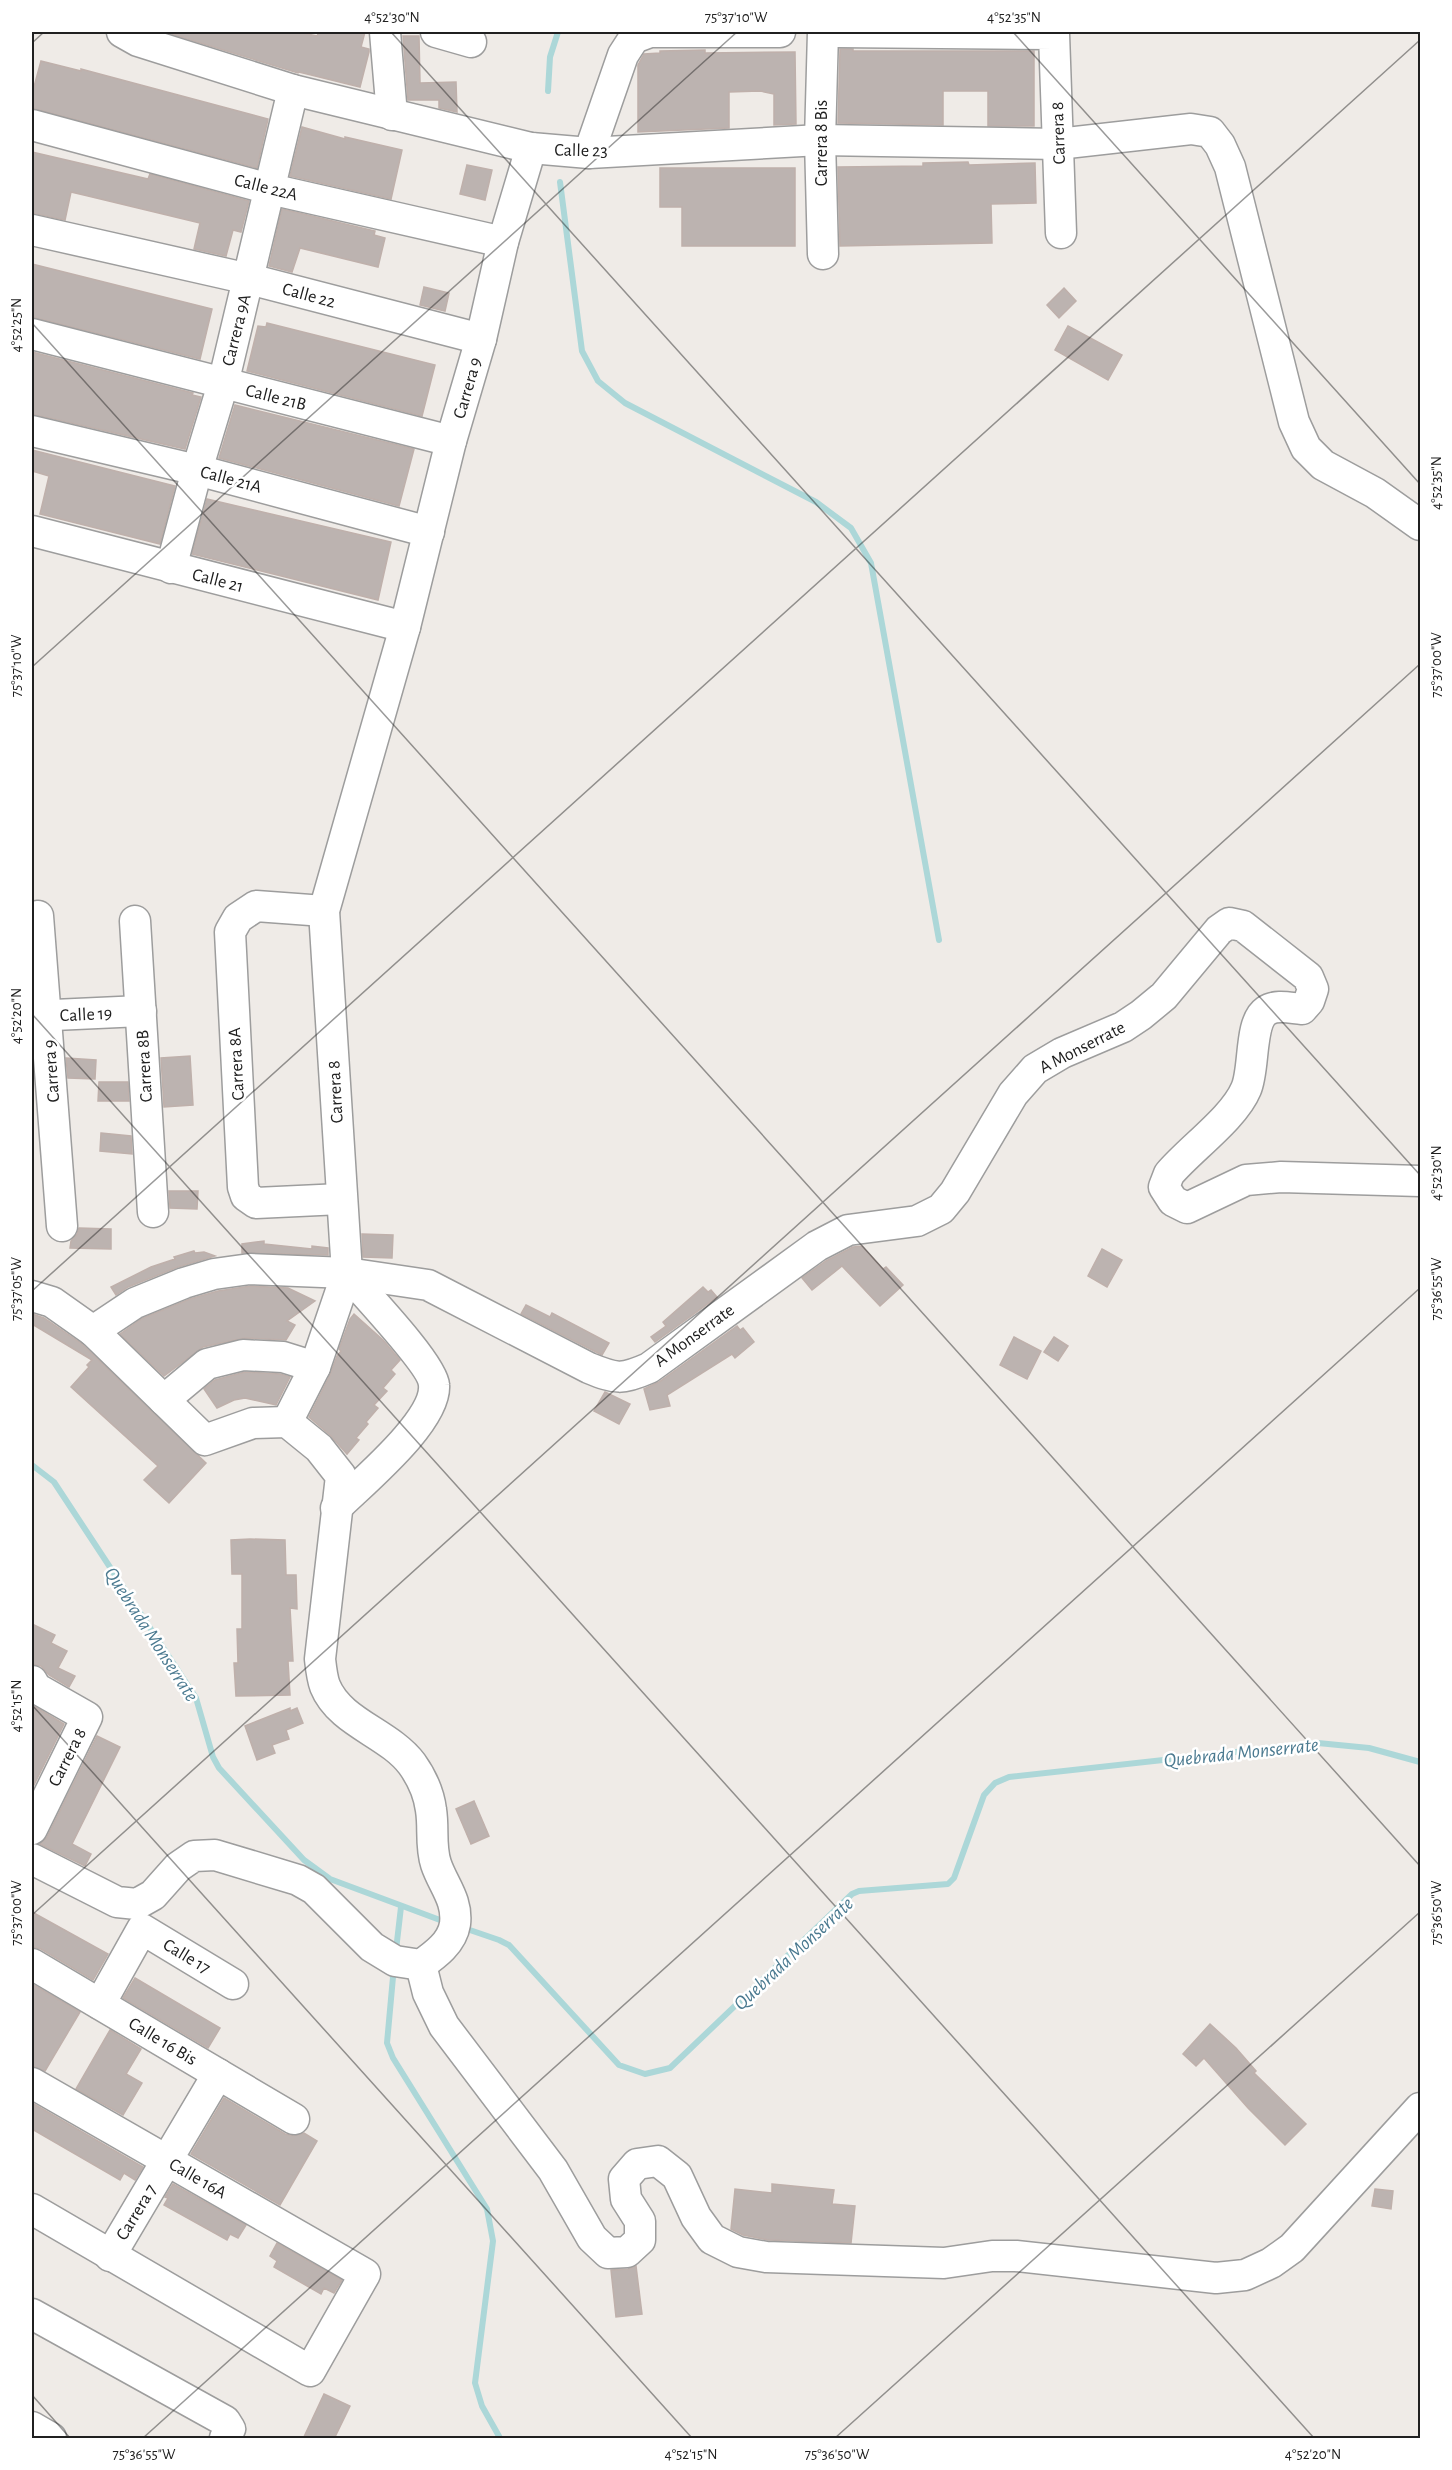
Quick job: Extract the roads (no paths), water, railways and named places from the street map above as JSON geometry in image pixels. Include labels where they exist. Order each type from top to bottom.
[{"type":"street","name":"Calle 23","points":[[122,32],[138,41],[293,90],[531,148],[589,153],[820,140],[1058,144],[1191,129],[1210,132],[1220,145],[1230,167],[1294,422],[1306,448],[1323,465],[1376,493],[1420,525]]},
{"type":"street","points":[[386,32],[392,115]]},
{"type":"street","points":[[436,32],[471,42]]},
{"type":"street","points":[[589,153],[623,55],[633,38],[650,32],[780,32]]},
{"type":"street","name":"Carrera 8 Bis","points":[[823,32],[820,140],[823,254]]},
{"type":"street","points":[[837,32],[997,32]]},
{"type":"street","name":"Carrera 8","points":[[997,32],[1054,34],[1061,232]]},
{"type":"street","name":"Carrera 9A","points":[[171,568],[223,384],[293,90]]},
{"type":"street","name":"Calle 22A","points":[[32,125],[270,189],[503,242]]},
{"type":"street","name":"Carrera 9","points":[[405,627],[451,441],[481,339],[503,242],[531,148]]},
{"type":"street","name":"Calle 22","points":[[32,230],[249,279],[481,339]]},
{"type":"street","name":"Calle 21B","points":[[32,334],[451,441]]},
{"type":"street","name":"Calle 21A","points":[[32,431],[197,470],[429,532]]},
{"type":"street","name":"Calle 21","points":[[32,531],[405,627]]},
{"type":"street","name":"Carrera 8","points":[[347,1273],[324,911],[405,627]]},
{"type":"street","name":"Carrera 8A","points":[[324,911],[256,906],[238,918],[230,932],[243,1186],[246,1196],[256,1203],[341,1199]]},
{"type":"street","name":"Carrera 9","points":[[38,916],[40,1016],[62,1226]]},
{"type":"street","name":"Carrera 8B","points":[[135,921],[153,1212]]},
{"type":"street","name":"A Monserrate","points":[[347,1273],[428,1285],[611,1378],[631,1376],[649,1368],[817,1246],[848,1230],[917,1221],[941,1209],[955,1192],[1013,1094],[1035,1069],[1062,1053],[1123,1027],[1141,1015],[1164,996],[1219,930],[1229,923],[1243,926],[1299,969],[1308,977],[1313,989],[1309,1001],[1302,1009],[1278,1006],[1265,1011],[1256,1026],[1252,1072],[1246,1090],[1237,1105],[1169,1174],[1164,1187],[1173,1201],[1187,1208],[1246,1180],[1281,1177],[1420,1181]]},
{"type":"street","name":"Calle 19","points":[[40,1016],[141,1011]]},
{"type":"street","points":[[93,1331],[135,1304],[184,1283],[214,1274],[250,1269],[347,1273],[425,1365],[434,1384],[430,1406],[419,1425],[336,1508]]},
{"type":"street","points":[[287,1422],[315,1366],[347,1273]]},
{"type":"street","points":[[32,1296],[52,1302],[93,1331],[205,1440],[253,1423],[287,1422],[319,1448],[341,1476],[320,1659],[325,1687],[343,1711],[393,1744],[412,1764],[426,1787],[432,1812],[431,1838],[436,1864],[453,1899],[455,1925],[442,1950],[421,1965],[394,1961],[372,1947],[314,1890],[298,1880],[215,1855],[194,1856],[178,1867],[153,1895],[137,1904],[117,1902],[32,1859]]},
{"type":"street","points":[[164,1400],[207,1364],[243,1355],[283,1356],[315,1366]]},
{"type":"street","name":"Carrera 8","points":[[32,1682],[36,1689],[87,1717],[36,1810]]},
{"type":"street","name":"Calle 17","points":[[100,2004],[142,1929],[233,1984]]},
{"type":"street","name":"Calle 16 Bis","points":[[32,1964],[294,2119]]},
{"type":"street","points":[[421,1965],[428,1993],[444,2026],[553,2170],[592,2238],[608,2253],[627,2252],[640,2240],[640,2222],[626,2199],[624,2179],[637,2164],[658,2161],[677,2176],[696,2217],[712,2239],[738,2252],[766,2257],[944,2263],[992,2256],[1017,2256],[1216,2278],[1245,2275],[1270,2263],[1292,2248],[1420,2108]]},
{"type":"street","name":"Carrera 7","points":[[110,2256],[218,2074]]},
{"type":"street","name":"Calle 16A","points":[[32,2083],[364,2274],[310,2371],[110,2256]]},
{"type":"street","points":[[32,2209],[110,2256]]},
{"type":"street","points":[[32,2314],[225,2421],[230,2429],[225,2439]]},
{"type":"street","points":[[32,2427],[51,2439]]},
{"type":"waterway","points":[[548,91],[550,57],[558,32]]},
{"type":"waterway","points":[[560,182],[582,351],[598,381],[625,403],[816,502],[851,528],[871,563],[939,940]]},
{"type":"waterway","name":"Quebrada Monserrate","points":[[32,1465],[54,1482],[196,1698],[213,1757],[219,1768],[304,1860],[330,1879],[440,1920]]},
{"type":"waterway","name":"Quebrada Monserrate","points":[[464,1928],[509,1945],[619,2065],[645,2074],[670,2068],[852,1894],[859,1891],[948,1884],[954,1878],[984,1795],[995,1783],[1009,1777],[1318,1743],[1369,1748],[1420,1762]]},
{"type":"waterway","points":[[396,1950],[401,1907]]},
{"type":"waterway","points":[[393,1977],[387,2043],[393,2058],[487,2209],[493,2241],[475,2383],[482,2406],[500,2438]]}]
